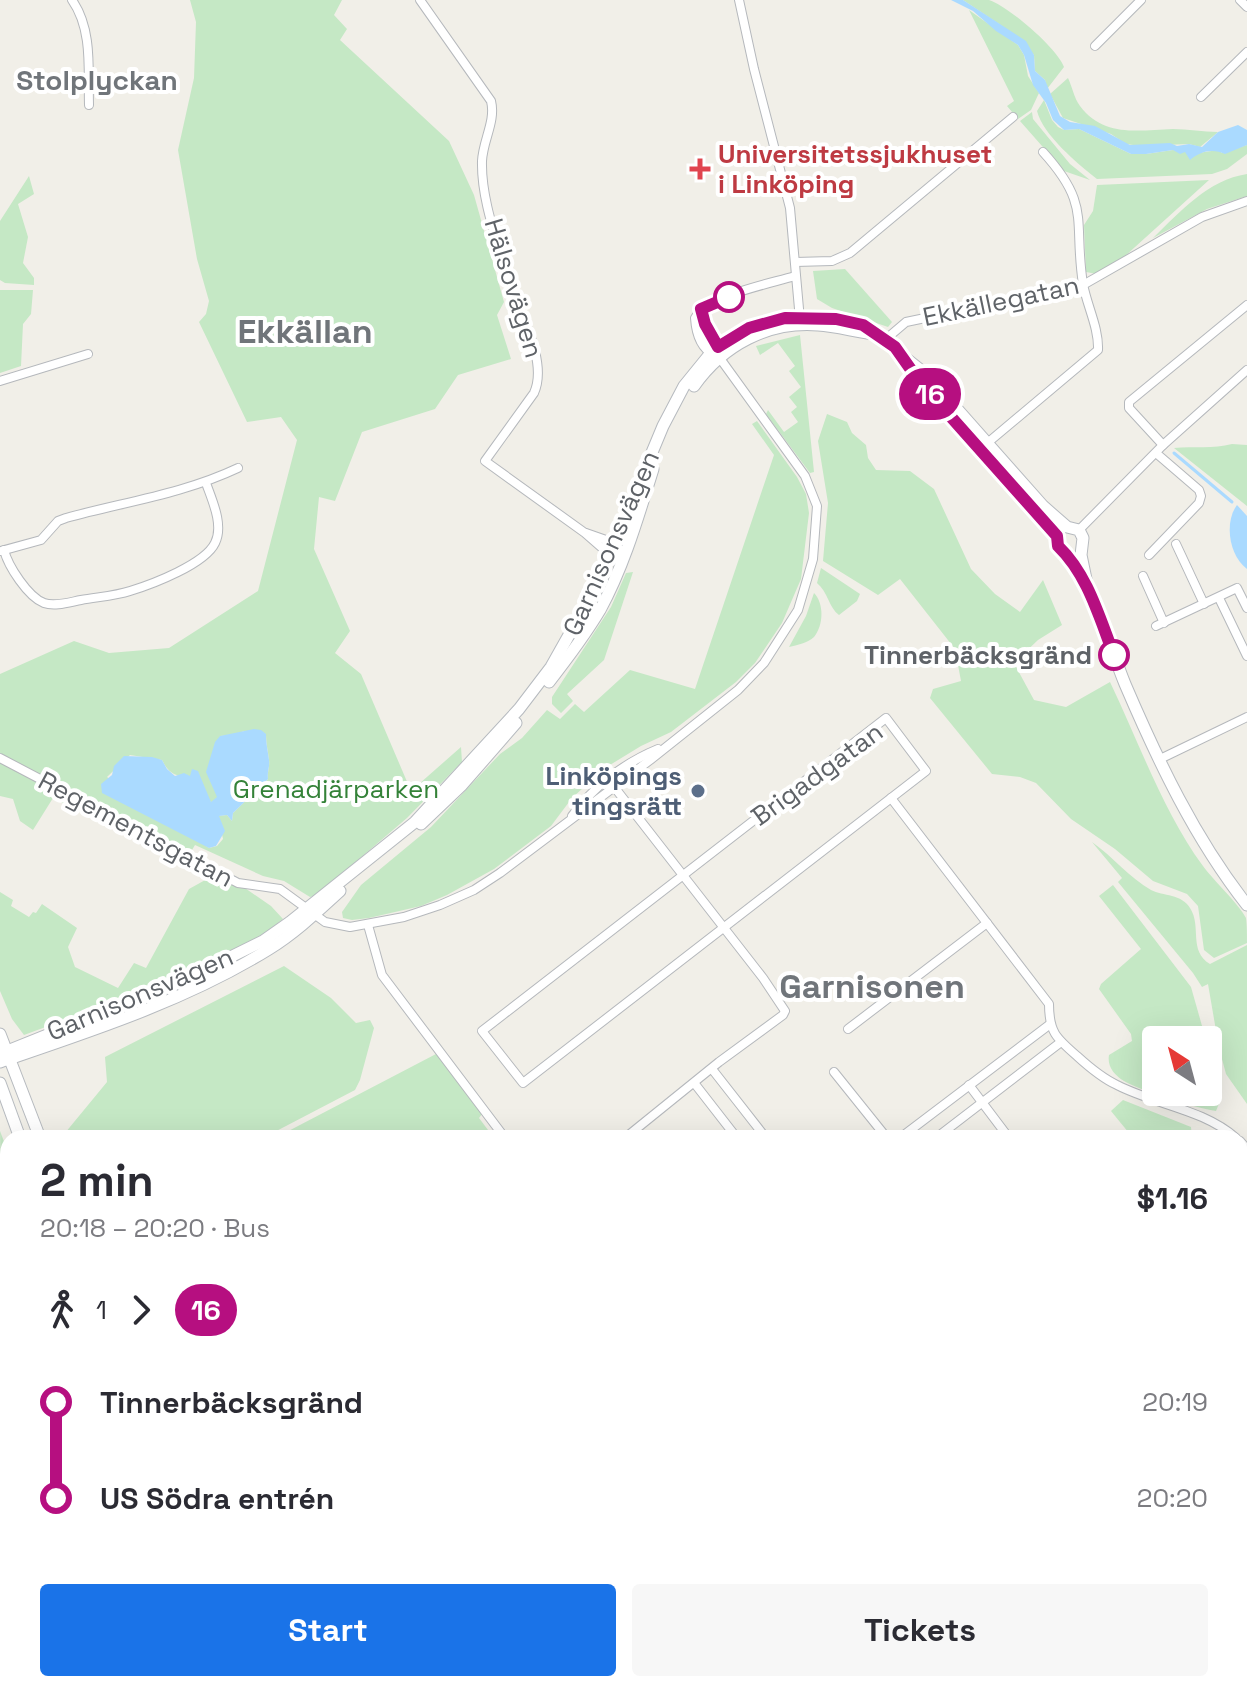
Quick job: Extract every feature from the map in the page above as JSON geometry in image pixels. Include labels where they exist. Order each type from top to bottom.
[{"type":"street","points":[[72,0],[81,15],[85,33],[89,105]]},
{"type":"street","name":"Hälsovägen","points":[[420,0],[491,101],[493,116],[483,147],[484,185],[508,277],[539,368],[534,393],[485,461],[585,533],[606,540],[613,550],[625,555]]},
{"type":"street","points":[[739,0],[790,208],[800,320]]},
{"type":"street","points":[[1095,46],[1141,0]]},
{"type":"street","points":[[1240,0],[1247,7]]},
{"type":"street","points":[[1201,97],[1247,52]]},
{"type":"street","points":[[795,262],[832,261],[850,253],[1013,117]]},
{"type":"street","points":[[983,447],[1098,350],[1098,339],[1083,285],[1079,211],[1075,196],[1067,180],[1043,152]]},
{"type":"street","name":"Ekkällegatan","points":[[881,336],[906,322],[1083,285],[1202,217],[1247,201]]},
{"type":"street","name":"Regementsgatan","points":[[0,758],[238,883],[280,889],[310,913],[332,925],[368,925],[404,917],[458,898],[488,881],[569,820],[581,804],[638,759],[667,746],[738,690],[776,648],[798,610],[815,549],[817,506],[810,484],[716,353],[701,309],[795,276]]},
{"type":"street","points":[[1163,445],[1129,408],[1129,402],[1247,305]]},
{"type":"street","name":"Garnisonsvägen","points":[[4,1057],[39,1050],[137,1012],[237,967],[280,942],[415,822],[519,709],[563,648],[613,550],[670,412],[684,386],[716,353],[762,332],[800,320],[881,336]]},
{"type":"street","points":[[881,336],[927,375],[1057,536],[1058,546],[1066,552],[1088,587],[1124,680],[1160,759],[1207,848],[1247,905]]},
{"type":"street","name":"Garnisonsvägen","points":[[4,1057],[32,1039],[184,980],[263,941],[310,913],[417,828],[462,785],[498,745],[583,637],[600,609],[625,555],[668,428],[716,353]]},
{"type":"street","points":[[0,381],[88,354]]},
{"type":"street","points":[[1079,530],[1163,445],[1247,370]]},
{"type":"street","points":[[983,447],[1067,527],[1079,530],[1083,538],[1081,547],[1088,587]]},
{"type":"street","points":[[1149,555],[1199,503],[1201,496],[1199,490],[1156,453]]},
{"type":"street","points":[[206,483],[218,529],[217,540],[211,549],[194,563],[129,591],[60,604],[43,603],[36,599],[7,563],[2,550],[41,540],[58,521],[66,518],[133,504],[206,483],[238,468]]},
{"type":"street","points":[[1057,536],[1067,527]]},
{"type":"street","points":[[1176,544],[1204,604]]},
{"type":"street","points":[[1066,552],[1076,552],[1081,547]]},
{"type":"street","points":[[1143,576],[1160,624],[1237,588],[1247,608]]},
{"type":"street","points":[[1219,598],[1247,656]]},
{"type":"street","points":[[1160,759],[1247,717]]},
{"type":"street","name":"Brigadgatan","points":[[886,718],[926,771],[891,798],[523,1083],[482,1031],[886,718]]},
{"type":"street","points":[[611,782],[785,1011],[635,1130]]},
{"type":"street","points":[[891,798],[1049,1004],[1049,1025],[1061,1042],[1089,1067],[1119,1087],[1191,1113],[1226,1130]]},
{"type":"street","points":[[848,1029],[987,923]]},
{"type":"street","points":[[368,925],[382,975],[499,1130]]},
{"type":"street","points":[[910,1130],[1049,1025]]},
{"type":"street","points":[[0,1031],[10,1038],[32,1039]]},
{"type":"street","points":[[0,1031],[4,1057],[20,1086],[37,1130]]},
{"type":"street","points":[[946,1130],[1061,1042]]},
{"type":"street","points":[[20,1086],[25,1061],[39,1050]]},
{"type":"street","points":[[712,1069],[760,1130]]},
{"type":"street","points":[[834,1072],[881,1130]]},
{"type":"street","points":[[0,1083],[17,1130]]},
{"type":"street","points":[[695,1084],[731,1130]]},
{"type":"street","points":[[969,1085],[1003,1130]]},
{"type":"green space","name":"Grenadjärparken","points":[[190,0],[342,0],[334,15],[347,29],[340,40],[449,141],[474,195],[504,302],[497,315],[511,359],[458,375],[435,409],[362,432],[335,501],[319,497],[314,549],[350,631],[335,653],[361,674],[411,791],[461,747],[462,762],[407,818],[317,895],[310,897],[284,881],[263,876],[195,845],[183,865],[53,798],[33,830],[20,821],[13,799],[0,796],[0,674],[74,641],[109,653],[169,648],[258,591],[297,440],[281,417],[247,422],[199,322],[206,314],[209,301],[197,259],[178,150],[194,78],[196,22]],"holes":[[[244,731],[266,735],[268,779],[233,813],[232,821],[227,815],[218,816],[223,839],[217,846],[209,848],[107,777],[130,755],[162,760],[173,773],[190,777],[204,789],[211,803],[217,798],[220,736]]]},
{"type":"green space","points":[[963,0],[989,0],[1008,10],[1052,49],[1064,67],[1047,89],[1045,80],[1035,71],[1034,55],[1002,26]]},
{"type":"green space","points":[[969,10],[1018,45],[1024,55],[1028,76],[1039,93],[1031,110],[1018,119],[1007,106],[1014,101]]},
{"type":"green space","points":[[1068,78],[1080,106],[1089,116],[1111,128],[1218,132],[1200,147],[1189,144],[1126,144],[1111,134],[1063,118],[1050,94]]},
{"type":"green space","points":[[1044,100],[1058,127],[1064,130],[1079,129],[1131,154],[1173,150],[1198,153],[1218,150],[1222,153],[1247,145],[1247,154],[1227,169],[1212,174],[1097,179],[1046,130],[1037,111]]},
{"type":"green space","points":[[1032,112],[1033,119],[1070,164],[1090,180],[1064,171],[1020,121]]},
{"type":"green space","points":[[1247,174],[1247,196],[1207,209],[1153,238],[1208,190],[1233,177]]},
{"type":"green space","points":[[29,176],[34,194],[18,204],[28,237],[23,263],[34,278],[34,285],[5,283],[0,280],[0,221]]},
{"type":"green space","points":[[1209,180],[1124,257],[1097,274],[1086,272],[1084,225],[1093,211],[1097,185]]},
{"type":"green space","points":[[845,269],[892,322],[888,327],[832,308],[817,299],[813,271]]},
{"type":"green space","points":[[0,290],[33,290],[31,314],[23,324],[21,366],[0,373]]},
{"type":"green space","points":[[800,335],[814,472],[810,473],[766,414],[768,410],[784,432],[798,422],[791,412],[797,407],[789,397],[801,387],[789,371],[795,366],[778,343],[760,355],[756,346]]},
{"type":"green space","points":[[827,414],[847,422],[852,433],[866,445],[868,458],[876,470],[910,471],[934,489],[971,569],[995,594],[1020,612],[1043,580],[1062,625],[1038,640],[1014,663],[1034,700],[1066,707],[1110,682],[1176,823],[1203,866],[1246,918],[1247,943],[1214,958],[1204,950],[1198,906],[1187,894],[1153,881],[1115,849],[1071,819],[1036,783],[1020,777],[992,774],[930,698],[933,689],[961,681],[955,649],[900,579],[878,595],[823,561],[828,503],[818,441]]},
{"type":"green space","points":[[757,421],[797,477],[806,494],[809,513],[801,579],[782,623],[755,663],[736,682],[671,732],[605,768],[572,798],[551,826],[494,869],[421,906],[369,918],[343,918],[342,912],[361,885],[431,827],[547,710],[560,719],[575,704],[584,712],[630,670],[695,689],[774,455],[752,424]]},
{"type":"green space","points":[[1247,445],[1247,506],[1174,448]]},
{"type":"green space","points":[[821,568],[860,594],[857,601],[839,615],[817,583]]},
{"type":"green space","points":[[633,572],[604,660],[567,694],[573,701],[561,713],[552,704],[552,697],[611,607],[626,573]]},
{"type":"green space","points":[[814,593],[821,608],[817,632],[809,641],[789,647],[806,616]]},
{"type":"green space","points":[[1092,842],[1144,885],[1187,903],[1195,923],[1199,952],[1210,964],[1247,945],[1247,1104],[1226,1074],[1222,1059],[1222,1026],[1215,1026],[1208,984],[1202,987],[1118,882],[1122,878]]},
{"type":"green space","points":[[207,879],[242,886],[271,906],[283,919],[254,942],[167,982],[24,1035],[12,1019],[0,991],[0,892],[13,900],[11,906],[29,917],[42,904],[77,928],[68,947],[75,967],[118,988],[134,963],[146,968],[189,889]]},
{"type":"green space","points":[[1113,885],[1191,987],[1202,1026],[1142,1026],[1142,1089],[1124,1081],[1110,1066],[1109,1055],[1132,1041],[1131,1034],[1099,989],[1141,949],[1099,896]]},
{"type":"green space","points":[[284,966],[331,998],[356,1023],[370,1020],[374,1028],[355,1090],[278,1130],[67,1130],[107,1082],[105,1057]]},
{"type":"green space","points":[[436,1054],[482,1114],[479,1118],[488,1130],[290,1130]]},
{"type":"green space","points":[[1123,1100],[1191,1127],[1191,1130],[1126,1130],[1111,1111]]},
{"type":"green space","points":[[1196,1106],[1218,1106],[1216,1111]]},
{"type":"water","points":[[951,0],[963,0],[1026,41],[1034,55],[1035,71],[1045,80],[1060,116],[1070,122],[1095,126],[1130,145],[1170,143],[1202,147],[1218,132],[1238,125],[1247,130],[1247,145],[1225,154],[1207,151],[1190,160],[1185,152],[1180,154],[1173,150],[1131,154],[1079,129],[1064,130],[1053,120],[1033,85],[1018,45],[973,11]]},
{"type":"water","points":[[1237,505],[1247,516],[1247,569],[1236,556],[1230,538],[1231,520]]},
{"type":"water","points":[[254,729],[266,734],[268,779],[233,813],[232,821],[227,815],[219,816],[225,831],[216,846],[209,848],[102,793],[101,784],[112,775],[114,766],[124,756],[152,757],[162,760],[175,776],[184,773],[190,776],[192,769],[198,771],[211,802],[217,797],[206,772],[215,742],[220,736]]},
{"type":"waterway","points":[[1174,453],[1232,502]]},
{"type":"bus line","name":"16","points":[[729,297],[701,309],[705,324],[718,347],[749,328],[799,316],[863,325],[895,347],[919,381],[1057,536],[1058,546],[1071,558],[1088,587],[1114,655]]},
{"type":"place","name":"Universitetssjukhuset i Linköping","points":[[700,169]]},
{"type":"place","name":"Tinnerbäcksgränd","points":[[1114,655]]},
{"type":"place","name":"Linköpings tingsrätt","points":[[698,791]]},
{"type":"district","name":"Stolplyckan","points":[[97,80]]},
{"type":"district","name":"Ekkällan","points":[[305,331]]},
{"type":"district","name":"Garnisonen","points":[[872,986]]}]
